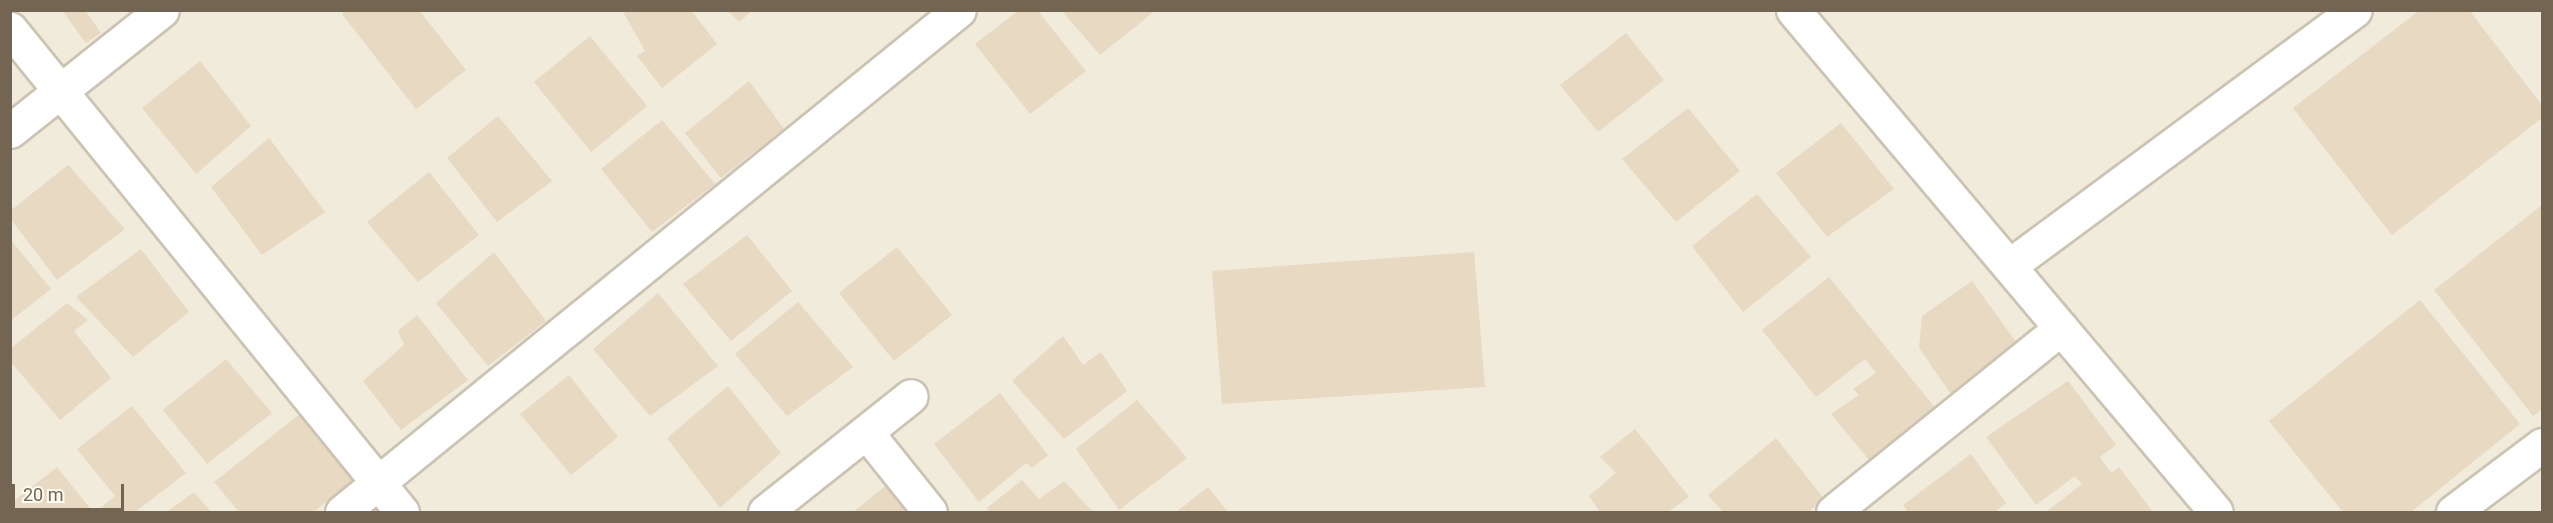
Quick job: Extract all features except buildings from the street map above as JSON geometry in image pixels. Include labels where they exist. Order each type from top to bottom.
[{"type":"street","points":[[10,131],[162,10]]},
{"type":"street","points":[[342,513],[959,10]]},
{"type":"street","points":[[1793,10],[2061,328],[2203,508]]},
{"type":"street","points":[[2009,267],[2355,10]]},
{"type":"street","points":[[10,29],[59,93],[402,513]]},
{"type":"street","points":[[1833,513],[2061,328]]},
{"type":"street","points":[[765,513],[912,396]]},
{"type":"street","points":[[866,432],[930,513]]},
{"type":"street","points":[[2453,513],[2542,445]]},
{"type":"shaded area","points":[[11,11],[2542,11],[2542,512],[11,512]]}]
